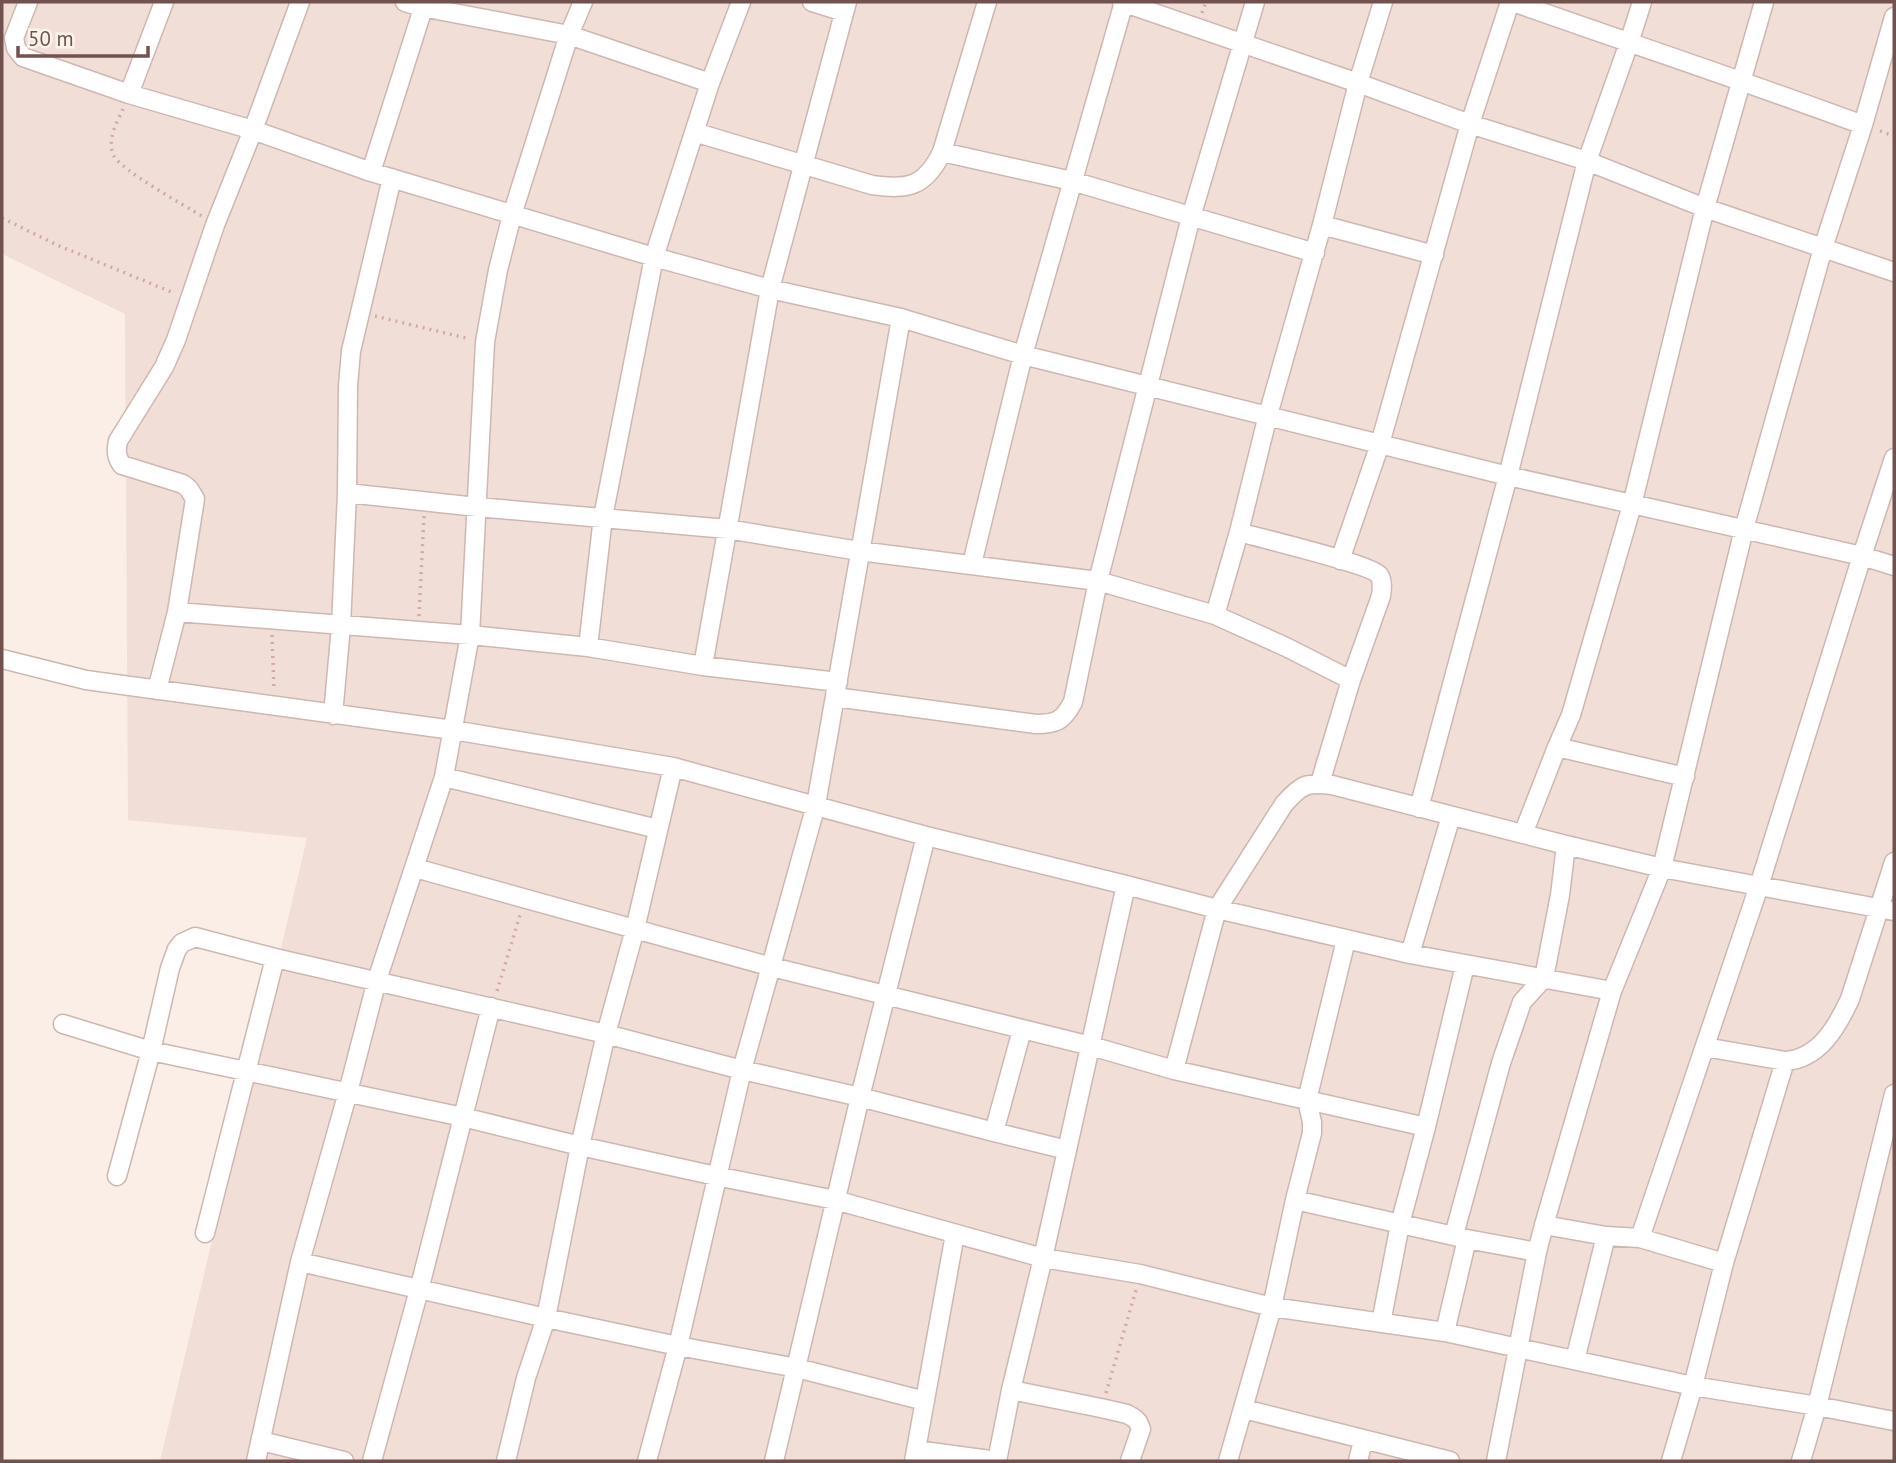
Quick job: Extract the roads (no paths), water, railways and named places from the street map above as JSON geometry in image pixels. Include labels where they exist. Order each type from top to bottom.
[{"type":"street","points":[[28,2],[14,38],[16,48],[23,57],[42,66],[253,130],[371,172],[512,215],[770,289],[901,318],[1023,355],[1148,387],[1508,476],[1862,556],[1894,566]]},
{"type":"street","points":[[129,94],[164,2]]},
{"type":"street","points":[[157,690],[177,612],[195,499],[183,484],[122,465],[116,449],[118,441],[164,367],[176,340],[215,225],[300,2]]},
{"type":"street","points":[[256,1461],[300,1262],[377,980],[444,777],[470,635],[485,342],[498,270],[512,215],[569,35],[583,2]]},
{"type":"street","points":[[588,647],[603,517],[654,257],[710,83],[741,2]]},
{"type":"street","points":[[703,666],[770,289],[846,7],[812,2]]},
{"type":"street","points":[[694,132],[872,185],[892,188],[919,182],[933,170],[942,152],[987,2]]},
{"type":"street","points":[[971,564],[1023,355],[1123,2],[1470,124],[1587,162],[1705,208],[1894,272]]},
{"type":"street","points":[[177,612],[588,647],[1024,723],[1049,724],[1058,721],[1073,702],[1098,581],[1191,217],[1255,2]]},
{"type":"street","points":[[1215,615],[1239,533],[1268,415],[1315,253],[1358,83],[1383,2]]},
{"type":"street","points":[[1340,560],[1380,444],[1470,124],[1511,2],[1741,80],[1863,125]]},
{"type":"street","points":[[1419,808],[1508,476],[1587,162],[1642,2]]},
{"type":"street","points":[[1523,834],[1571,715],[1632,505],[1705,208],[1764,2]]},
{"type":"street","points":[[371,172],[417,4],[569,35],[710,83]]},
{"type":"street","points":[[1496,1461],[1544,1225],[1612,991],[1662,868],[1744,529],[1823,248],[1894,20]]},
{"type":"street","points":[[942,152],[1072,181],[1315,253]]},
{"type":"street","points":[[332,715],[341,626],[351,351],[392,178]]},
{"type":"street","points":[[1322,225],[1433,255]]},
{"type":"street","points":[[648,1461],[678,1346],[742,1070],[816,805],[901,318]]},
{"type":"street","points":[[1640,1238],[1759,886],[1894,458]]},
{"type":"street","points":[[347,493],[727,528],[859,551],[1098,581],[1215,615],[1351,680]]},
{"type":"street","points":[[1239,533],[1373,570],[1381,578],[1381,596],[1351,680],[1320,783]]},
{"type":"street","points":[[2,659],[86,680],[453,730],[673,766],[926,836],[1346,940],[1465,965],[1612,991]]},
{"type":"street","points":[[1557,747],[1685,777]]},
{"type":"street","points":[[506,1461],[526,1378],[546,1318],[580,1146],[673,766]]},
{"type":"street","points":[[444,777],[658,829]]},
{"type":"street","points":[[1174,1070],[1217,909],[1284,804],[1297,790],[1310,784],[1332,785],[1662,868],[1887,910]]},
{"type":"street","points":[[1410,954],[1451,816]]},
{"type":"street","points":[[774,1461],[860,1097],[926,836]]},
{"type":"street","points":[[1445,1332],[1461,1237],[1500,1063],[1522,1002],[1544,978],[1560,895],[1566,845]]},
{"type":"street","points":[[1705,1047],[1795,1061],[1809,1055],[1829,1036],[1841,1019],[1887,910],[1894,863]]},
{"type":"street","points":[[415,868],[772,967],[1091,1046],[1174,1070],[1426,1127]]},
{"type":"street","points":[[955,1234],[915,1456],[997,1461],[1126,885]]},
{"type":"street","points":[[117,1176],[170,968],[177,949],[182,943],[195,937],[606,1034],[1067,1150]]},
{"type":"street","points":[[1228,1461],[1272,1307],[1312,1133],[1307,1100],[1346,940]]},
{"type":"street","points":[[205,1233],[275,958]]},
{"type":"street","points":[[1381,1323],[1400,1224],[1465,965]]},
{"type":"street","points":[[372,1461],[419,1290],[491,1007]]},
{"type":"street","points":[[63,1024],[151,1051],[835,1200],[1043,1258],[1140,1274],[1272,1307],[1445,1332],[1693,1386],[1894,1421]]},
{"type":"street","points":[[994,1132],[1022,1030]]},
{"type":"street","points":[[1671,1461],[1724,1263],[1785,1061]]},
{"type":"street","points":[[1801,1461],[1894,1094]]},
{"type":"street","points":[[1295,1200],[1537,1252]]},
{"type":"street","points":[[1544,1225],[1606,1236],[1640,1238],[1724,1263]]},
{"type":"street","points":[[1575,1360],[1606,1236]]},
{"type":"street","points":[[300,1262],[546,1318],[797,1368],[925,1401]]},
{"type":"street","points":[[1011,1390],[1127,1414],[1138,1422],[1140,1429],[1130,1461]]},
{"type":"street","points":[[1244,1409],[1450,1461]]},
{"type":"street","points":[[261,1441],[344,1461]]},
{"type":"street","points":[[1358,1461],[1363,1441]]}]
